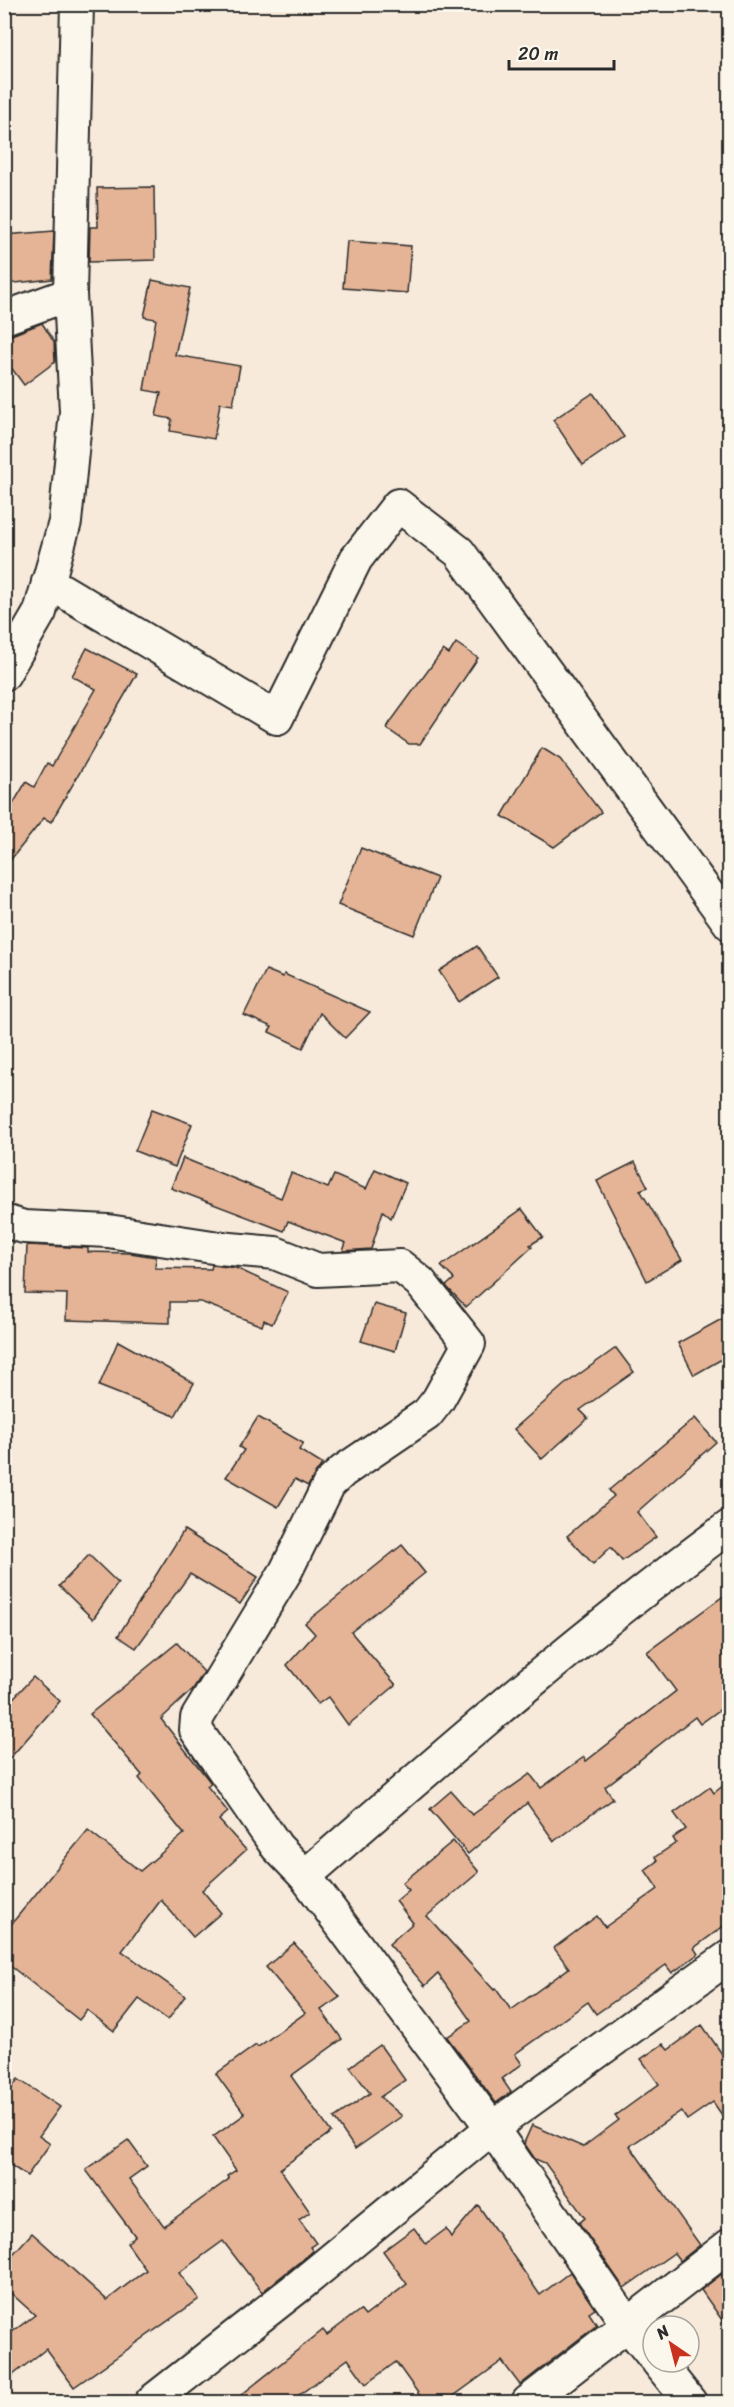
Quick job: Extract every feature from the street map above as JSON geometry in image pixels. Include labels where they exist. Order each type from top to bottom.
[{"type":"street","points":[[4,674],[40,612],[65,522],[76,412],[70,294],[77,4]]},
{"type":"street","points":[[4,318],[70,294]]},
{"type":"street","points":[[48,582],[277,718],[356,559],[398,505],[459,552],[729,924]]},
{"type":"street","points":[[4,1221],[24,1227],[108,1232],[219,1248],[275,1253],[318,1270],[400,1266],[420,1282],[469,1344],[438,1400],[427,1414],[343,1471],[329,1484],[286,1571],[197,1718],[196,1730],[277,1846],[305,1876],[492,2128],[641,2341]]},
{"type":"street","points":[[305,1876],[489,1715],[644,1589],[729,1526]]},
{"type":"street","points":[[151,2403],[492,2128],[729,1956]]},
{"type":"street","points":[[528,2403],[729,2245]]},
{"type":"street","points":[[667,2374],[690,2403]]},
{"type":"building","points":[[154,187],[155,260],[89,262],[90,227],[98,227],[97,188]]},
{"type":"building","points":[[54,231],[52,279],[6,284],[4,235]]},
{"type":"building","points":[[347,241],[411,246],[407,293],[343,288]]},
{"type":"building","points":[[152,280],[190,288],[175,355],[240,366],[233,405],[220,403],[214,439],[170,431],[172,419],[156,416],[161,393],[144,390],[156,319],[144,317]]},
{"type":"building","points":[[42,323],[54,342],[55,362],[24,385],[4,358],[4,338]]},
{"type":"building","points":[[593,393],[624,437],[583,465],[553,420]]},
{"type":"building","points":[[456,643],[478,658],[420,744],[409,744],[386,728],[443,650],[449,654]]},
{"type":"building","points":[[87,648],[137,674],[51,822],[44,818],[4,868],[4,819],[26,782],[34,787],[47,763],[52,766],[96,689],[72,676]]},
{"type":"building","points":[[542,748],[560,759],[601,812],[554,847],[502,816]]},
{"type":"building","points":[[361,848],[437,878],[414,935],[338,905]]},
{"type":"building","points":[[477,946],[498,977],[459,1002],[439,971]]},
{"type":"building","points":[[266,970],[283,977],[284,974],[370,1012],[345,1038],[320,1013],[303,1048],[269,1032],[272,1027],[244,1015]]},
{"type":"building","points":[[152,1109],[192,1124],[175,1167],[135,1151]]},
{"type":"building","points":[[183,1158],[281,1198],[291,1173],[328,1188],[334,1175],[366,1189],[375,1169],[406,1183],[391,1218],[383,1211],[371,1249],[343,1251],[346,1243],[288,1221],[284,1231],[171,1188]]},
{"type":"building","points":[[635,1162],[648,1187],[640,1190],[682,1260],[647,1281],[597,1181]]},
{"type":"building","points":[[522,1209],[543,1237],[530,1245],[532,1247],[466,1307],[446,1286],[454,1279],[441,1266]]},
{"type":"building","points":[[27,1245],[88,1248],[88,1252],[130,1253],[156,1257],[155,1268],[211,1269],[212,1265],[236,1268],[288,1292],[272,1324],[264,1320],[262,1326],[201,1302],[170,1302],[170,1323],[66,1320],[67,1294],[25,1293]]},
{"type":"building","points":[[374,1304],[406,1313],[395,1351],[361,1341]]},
{"type":"building","points":[[729,1315],[729,1355],[694,1375],[678,1343]]},
{"type":"building","points":[[118,1341],[194,1383],[175,1416],[99,1386]]},
{"type":"building","points":[[616,1348],[634,1372],[580,1410],[588,1418],[542,1459],[514,1429],[564,1385]]},
{"type":"building","points":[[258,1417],[303,1443],[299,1450],[322,1464],[308,1486],[295,1479],[278,1507],[226,1477],[244,1450],[239,1447]]},
{"type":"building","points":[[695,1418],[716,1442],[637,1512],[656,1537],[622,1561],[611,1547],[593,1564],[567,1536],[614,1496],[609,1490]]},
{"type":"building","points":[[184,1530],[258,1577],[240,1604],[190,1574],[136,1648],[118,1636]]},
{"type":"building","points":[[402,1545],[425,1573],[351,1632],[396,1685],[348,1725],[328,1697],[318,1704],[287,1665],[315,1634],[305,1623]]},
{"type":"building","points":[[89,1555],[118,1583],[93,1619],[59,1586]]},
{"type":"building","points":[[729,1592],[729,1703],[700,1724],[695,1717],[605,1787],[613,1799],[554,1841],[527,1803],[468,1854],[430,1809],[451,1791],[472,1815],[530,1774],[541,1788],[584,1757],[586,1761],[676,1691],[647,1652]]},
{"type":"building","points":[[177,1643],[204,1672],[193,1689],[161,1719],[211,1783],[207,1786],[228,1812],[219,1820],[246,1850],[202,1890],[221,1913],[193,1937],[161,1900],[122,1951],[185,1996],[168,2020],[139,1999],[114,2031],[87,2010],[79,2020],[4,1961],[4,1933],[88,1830],[140,1871],[184,1834],[139,1778],[142,1775],[90,1714]]},
{"type":"building","points":[[33,1677],[60,1701],[4,1765],[4,1708]]},
{"type":"building","points":[[729,1781],[729,1922],[694,1948],[698,1954],[672,1973],[666,1965],[596,2014],[588,2002],[515,2054],[522,2064],[502,2079],[511,2092],[496,2103],[447,2037],[471,2021],[438,1974],[425,1986],[389,1944],[413,1923],[396,1901],[409,1890],[402,1883],[453,1841],[479,1872],[427,1916],[494,1990],[496,1989],[511,2010],[569,1968],[554,1948],[597,1916],[605,1927],[658,1889],[645,1870],[657,1861],[655,1857],[676,1843],[673,1838],[686,1829],[674,1813],[710,1787],[714,1793]]},
{"type":"building","points":[[294,1943],[340,1997],[321,2010],[342,2039],[291,2076],[331,2132],[280,2169],[310,2212],[299,2220],[316,2243],[310,2247],[313,2251],[262,2292],[223,2241],[179,2273],[199,2299],[74,2387],[46,2349],[4,2382],[4,2338],[35,2315],[4,2287],[4,2264],[32,2233],[107,2300],[146,2270],[127,2243],[135,2236],[86,2170],[128,2140],[147,2166],[129,2179],[164,2226],[229,2179],[227,2176],[236,2170],[213,2137],[245,2114],[216,2074],[305,2013],[266,1967]]},
{"type":"building","points":[[702,2025],[729,2064],[729,2125],[713,2102],[687,2120],[681,2111],[630,2146],[700,2245],[680,2261],[674,2253],[624,2288],[579,2223],[585,2218],[545,2163],[535,2159],[524,2143],[532,2125],[583,2147],[619,2120],[615,2116],[659,2084],[641,2059],[663,2044],[668,2050]]},
{"type":"building","points":[[380,2045],[405,2080],[380,2097],[402,2116],[355,2149],[334,2118],[370,2093],[350,2067]]},
{"type":"building","points":[[18,2079],[60,2107],[39,2136],[50,2144],[27,2176],[4,2161],[4,2099]]},
{"type":"building","points":[[478,2205],[540,2295],[570,2272],[595,2309],[589,2313],[597,2325],[520,2385],[502,2361],[444,2403],[425,2403],[396,2362],[366,2384],[348,2359],[288,2403],[231,2403],[323,2330],[327,2335],[360,2310],[365,2316],[407,2284],[383,2251],[414,2228],[426,2244],[446,2229],[451,2237]]},
{"type":"building","points":[[722,2274],[729,2285],[729,2330],[701,2290]]}]
